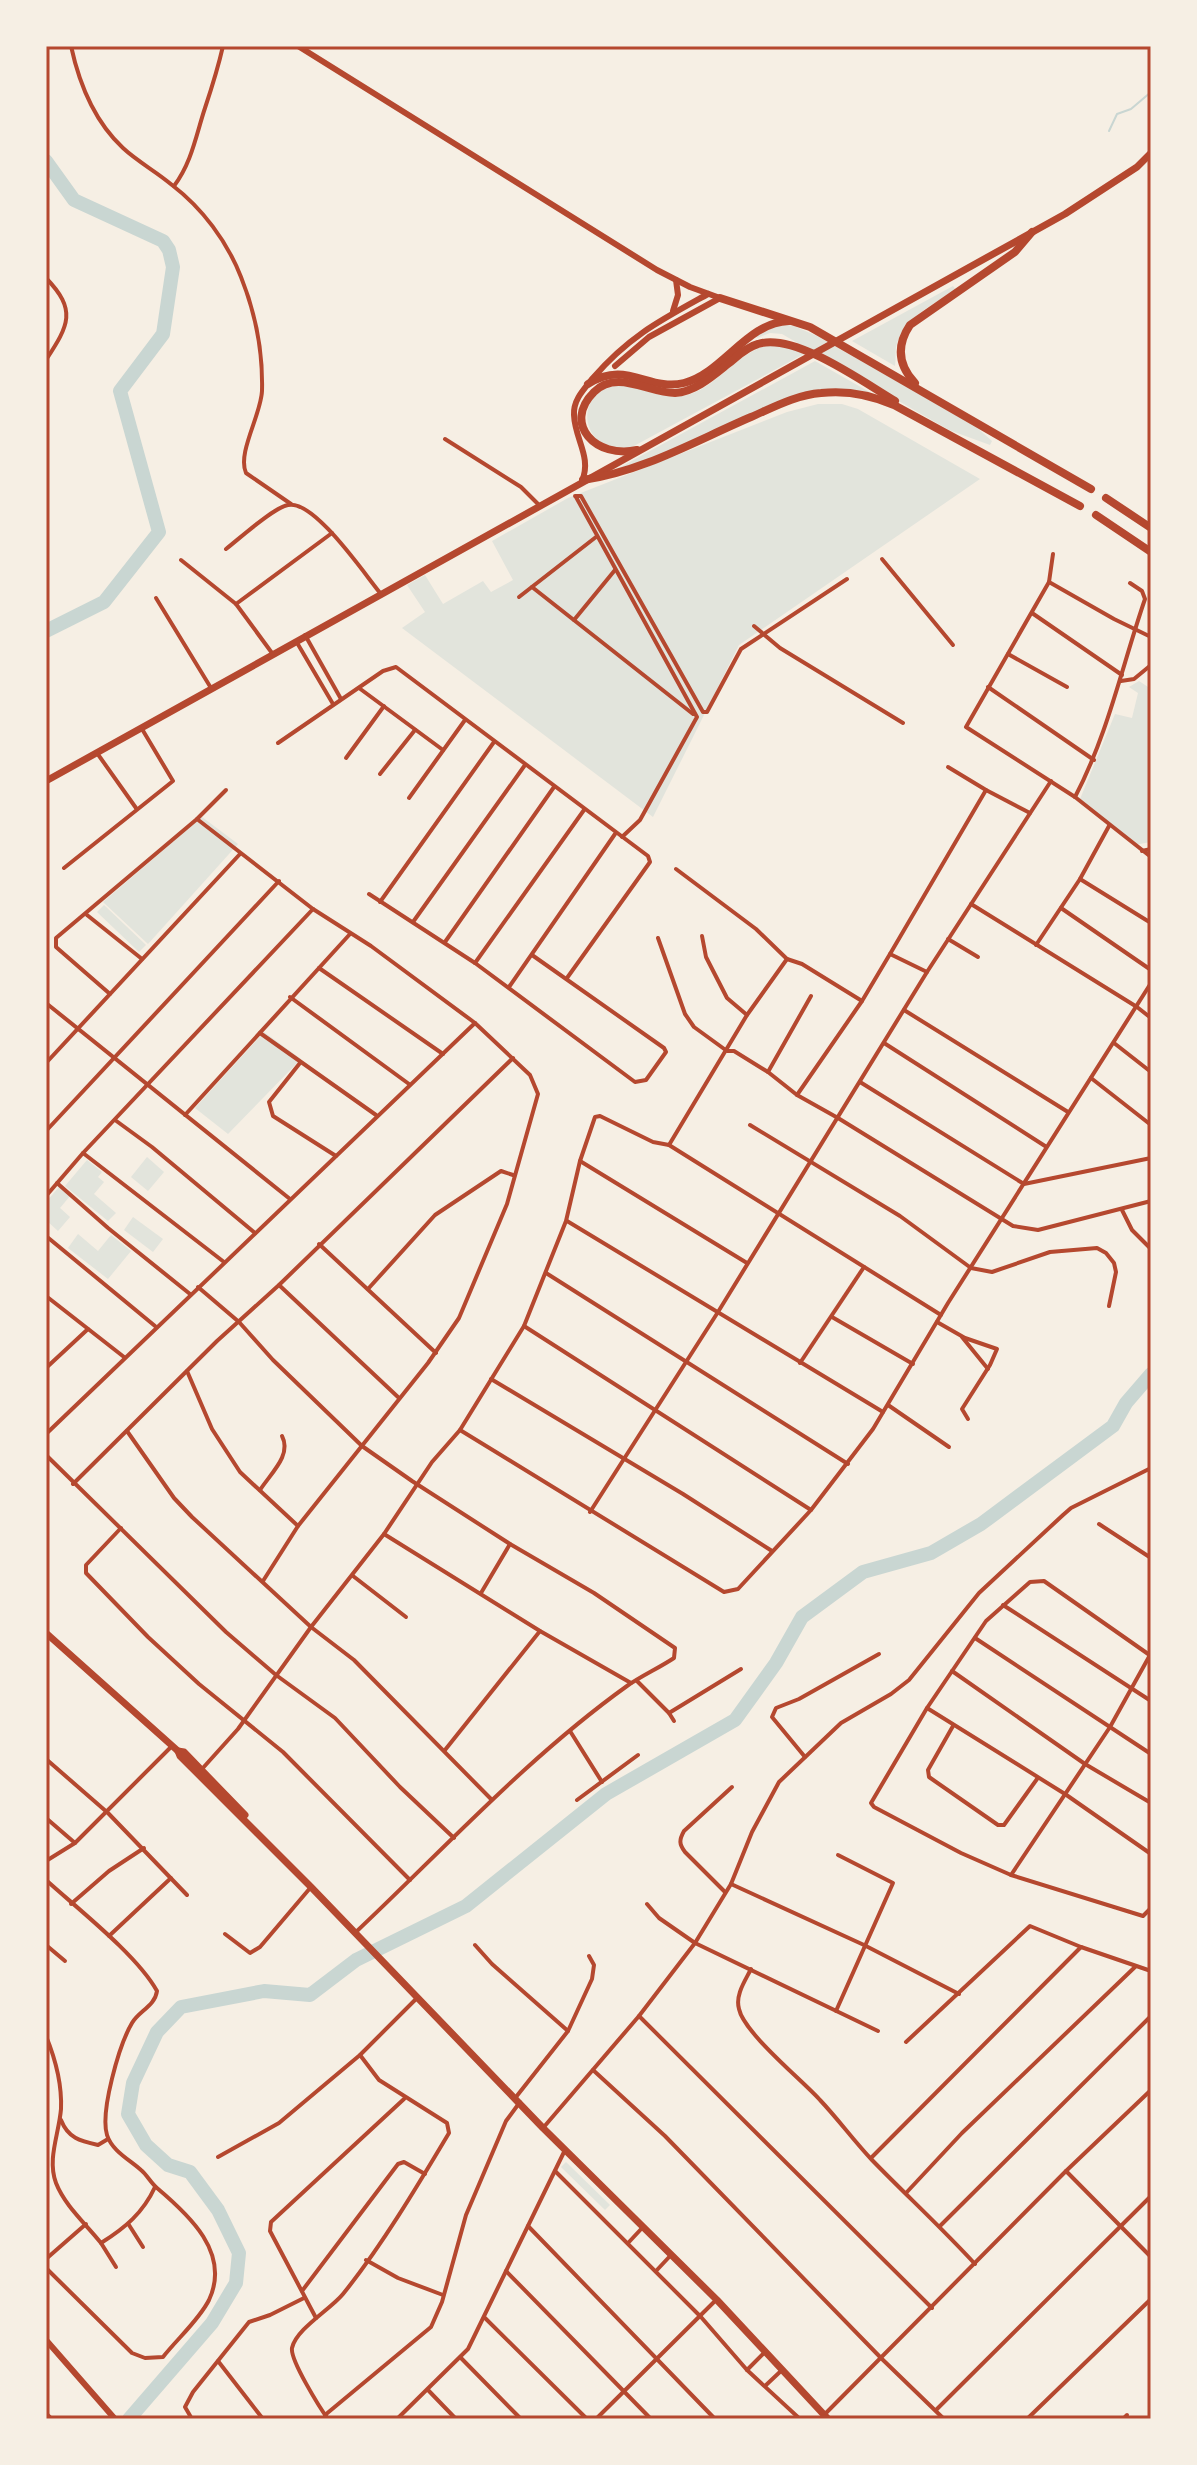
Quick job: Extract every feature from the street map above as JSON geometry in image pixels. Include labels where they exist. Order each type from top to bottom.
[{"type":"highway","points":[[921,389],[908,375],[901,359],[900,347],[906,330],[918,318],[1015,252],[1032,232]]},
{"type":"highway","points":[[720,298],[793,321],[850,348],[1091,489]]},
{"type":"highway","points":[[588,384],[602,376],[619,373],[668,383],[684,383],[701,375],[766,326],[779,321],[793,321]]},
{"type":"highway","points":[[637,450],[617,454],[606,451],[588,437],[584,409],[597,389],[618,381],[662,391],[682,392],[714,375],[751,346],[768,341],[796,345],[1080,506]]},
{"type":"highway","points":[[582,481],[610,476],[647,462],[789,400],[810,394],[839,392],[866,395],[924,420]]},
{"type":"highway","points":[[1106,498],[1151,528]]},
{"type":"highway","points":[[1096,515],[1151,552]]},
{"type":"main road","points":[[298,46],[676,280],[720,298]]},
{"type":"main road","points":[[46,781],[1032,232],[1116,181],[1151,153]]},
{"type":"main road","points":[[671,314],[678,301],[676,280]]},
{"type":"main road","points":[[582,481],[586,460],[576,430],[574,410],[579,396],[629,341],[708,294]]},
{"type":"main road","points":[[615,366],[649,337],[720,298]]},
{"type":"main road","points":[[46,1633],[175,1749],[543,2128],[717,2300],[826,2417]]},
{"type":"main road","points":[[175,1749],[184,1752],[202,1769],[272,1847]]},
{"type":"main road","points":[[46,2340],[115,2419]]},
{"type":"street","points":[[71,46],[93,108],[109,132],[123,148],[189,199],[215,230],[241,277],[260,350],[262,391],[259,413],[246,452],[246,473],[313,515],[332,533],[381,594]]},
{"type":"street","points":[[174,186],[188,163],[198,136],[218,73],[223,46]]},
{"type":"street","points":[[46,278],[61,293],[67,314],[64,327],[46,360]]},
{"type":"street","points":[[445,439],[521,487],[539,505]]},
{"type":"street","points":[[570,487],[697,717]]},
{"type":"street","points":[[575,496],[581,496],[703,712],[707,712],[741,649],[847,579]]},
{"type":"street","points":[[226,549],[279,509],[291,504]]},
{"type":"street","points":[[236,604],[332,533]]},
{"type":"street","points":[[519,597],[596,537]]},
{"type":"street","points":[[1053,554],[1049,582],[966,727],[1075,797],[1151,857]]},
{"type":"street","points":[[882,559],[953,645]]},
{"type":"street","points":[[181,560],[236,604],[272,653]]},
{"type":"street","points":[[574,620],[615,570]]},
{"type":"street","points":[[1049,582],[1151,637]]},
{"type":"street","points":[[1075,797],[1094,760],[1122,678],[1145,595],[1130,583]]},
{"type":"street","points":[[532,587],[697,717]]},
{"type":"street","points":[[156,598],[211,689]]},
{"type":"street","points":[[1032,613],[1122,678],[1134,679],[1151,665]]},
{"type":"street","points":[[754,626],[761,635],[903,723]]},
{"type":"street","points":[[305,635],[341,699]]},
{"type":"street","points":[[296,640],[333,704]]},
{"type":"street","points":[[1008,654],[1067,687]]},
{"type":"street","points":[[311,665],[319,660]]},
{"type":"street","points":[[278,743],[383,671],[396,667],[648,856],[650,862],[567,978]]},
{"type":"street","points":[[321,684],[329,679]]},
{"type":"street","points":[[988,687],[1094,760]]},
{"type":"street","points":[[359,688],[443,750]]},
{"type":"street","points":[[346,758],[384,706]]},
{"type":"street","points":[[622,837],[640,820],[697,717]]},
{"type":"street","points":[[409,798],[465,720]]},
{"type":"street","points":[[64,868],[173,781],[142,729]]},
{"type":"street","points":[[380,774],[415,730]]},
{"type":"street","points":[[380,902],[494,742]]},
{"type":"street","points":[[97,753],[136,808]]},
{"type":"street","points":[[413,922],[525,765]]},
{"type":"street","points":[[948,767],[1030,813]]},
{"type":"street","points":[[590,1512],[718,1312],[927,972],[1051,781]]},
{"type":"street","points":[[445,942],[554,787]]},
{"type":"street","points":[[110,994],[55,944],[56,938],[87,915],[226,790]]},
{"type":"street","points":[[797,1095],[862,1001],[986,790]]},
{"type":"street","points":[[475,963],[584,810]]},
{"type":"street","points":[[197,819],[313,909],[371,946],[475,1023],[530,1075],[538,1094],[507,1204],[459,1318],[436,1353],[298,1526],[263,1581]]},
{"type":"street","points":[[1036,945],[1080,879],[1109,826]]},
{"type":"street","points":[[509,987],[615,834]]},
{"type":"street","points":[[1142,851],[1151,849]]},
{"type":"street","points":[[46,1063],[240,854]]},
{"type":"street","points":[[676,869],[756,929],[787,959],[802,964],[862,1001]]},
{"type":"street","points":[[1080,879],[1151,923]]},
{"type":"street","points":[[46,1131],[279,881]]},
{"type":"street","points":[[369,894],[509,987],[635,1082],[646,1080],[666,1052],[664,1048],[532,955]]},
{"type":"street","points":[[970,904],[999,919],[1151,1018]]},
{"type":"street","points":[[1061,908],[1151,970]]},
{"type":"street","points":[[46,1196],[313,909]]},
{"type":"street","points":[[87,915],[142,959]]},
{"type":"street","points":[[185,1115],[350,934]]},
{"type":"street","points":[[702,936],[706,957],[727,998],[747,1015]]},
{"type":"street","points":[[658,938],[685,1014],[694,1027],[727,1051],[734,1051],[768,1072],[797,1095],[1013,1226],[1038,1230],[1151,1201]]},
{"type":"street","points":[[948,939],[978,957]]},
{"type":"street","points":[[890,954],[927,972]]},
{"type":"street","points":[[669,1145],[747,1015],[787,959]]},
{"type":"street","points":[[319,968],[443,1054]]},
{"type":"street","points":[[460,1430],[724,1592],[734,1591],[744,1584],[811,1510],[848,1464],[888,1405],[1045,1146],[1151,983]]},
{"type":"street","points":[[768,1072],[811,996]]},
{"type":"street","points":[[290,997],[409,1084]]},
{"type":"street","points":[[46,1003],[290,1199]]},
{"type":"street","points":[[904,1010],[1068,1113]]},
{"type":"street","points":[[46,1434],[475,1023]]},
{"type":"street","points":[[260,1033],[376,1115]]},
{"type":"street","points":[[884,1043],[1045,1146]]},
{"type":"street","points":[[1114,1043],[1151,1072]]},
{"type":"street","points":[[73,1484],[513,1058]]},
{"type":"street","points":[[300,1063],[269,1102],[270,1111],[273,1116],[336,1156]]},
{"type":"street","points":[[1091,1078],[1151,1125]]},
{"type":"street","points":[[860,1082],[1024,1184],[1151,1158]]},
{"type":"street","points":[[202,1769],[244,1721],[311,1627],[384,1534],[432,1462],[460,1430],[524,1326],[566,1221],[580,1161],[595,1117],[600,1116],[653,1142],[669,1145],[941,1315]]},
{"type":"street","points":[[115,1120],[255,1233]]},
{"type":"street","points":[[750,1125],[900,1216],[971,1268],[992,1272],[1050,1252],[1097,1248],[1114,1263],[1116,1272],[1109,1306]]},
{"type":"street","points":[[83,1153],[224,1262]]},
{"type":"street","points":[[580,1161],[747,1263]]},
{"type":"street","points":[[368,1289],[435,1215],[501,1171],[513,1175]]},
{"type":"street","points":[[57,1183],[190,1294]]},
{"type":"street","points":[[1121,1209],[1132,1230],[1151,1249]]},
{"type":"street","points":[[566,1221],[883,1412]]},
{"type":"street","points":[[46,1236],[156,1327]]},
{"type":"street","points":[[319,1244],[436,1353]]},
{"type":"street","points":[[800,1363],[864,1267]]},
{"type":"street","points":[[546,1273],[848,1464]]},
{"type":"street","points":[[279,1285],[399,1398]]},
{"type":"street","points":[[198,1287],[239,1322],[273,1360],[362,1446],[675,1648],[674,1658],[634,1682],[570,1731],[491,1799],[355,1933]]},
{"type":"street","points":[[46,1296],[124,1357]]},
{"type":"street","points":[[46,1310],[54,1302]]},
{"type":"street","points":[[832,1317],[913,1364]]},
{"type":"street","points":[[937,1322],[962,1337],[997,1349],[962,1409],[968,1419]]},
{"type":"street","points":[[524,1326],[811,1510]]},
{"type":"street","points":[[46,1368],[88,1329]]},
{"type":"street","points":[[962,1337],[988,1369]]},
{"type":"street","points":[[187,1371],[219,1441],[240,1472],[298,1526]]},
{"type":"street","points":[[491,1379],[772,1551]]},
{"type":"street","points":[[888,1405],[949,1447]]},
{"type":"street","points":[[127,1431],[174,1498],[192,1517],[311,1627],[354,1660],[491,1799]]},
{"type":"street","points":[[260,1490],[286,1450],[282,1436]]},
{"type":"street","points":[[46,1455],[226,1632],[276,1675],[335,1718],[400,1787],[454,1838]]},
{"type":"street","points":[[543,2128],[639,2016],[695,1943],[731,1884],[774,1787],[841,1723],[909,1680],[979,1593],[1063,1515],[1151,1468]]},
{"type":"street","points":[[1099,1524],[1151,1558]]},
{"type":"street","points":[[121,1528],[86,1565],[86,1573],[158,1646],[283,1752],[411,1880]]},
{"type":"street","points":[[384,1534],[540,1631],[634,1682],[674,1721]]},
{"type":"street","points":[[481,1593],[510,1544]]},
{"type":"street","points":[[353,1576],[406,1617]]},
{"type":"street","points":[[1011,1875],[1110,1727],[1150,1655],[1044,1581],[1030,1582],[986,1621],[927,1708],[871,1803],[961,1853],[1011,1875],[1143,1916],[1151,1908]]},
{"type":"street","points":[[1003,1605],[1151,1701]]},
{"type":"street","points":[[445,1750],[540,1631]]},
{"type":"street","points":[[975,1638],[1151,1754]]},
{"type":"street","points":[[805,1757],[772,1717],[776,1708],[799,1699],[879,1654]]},
{"type":"street","points":[[669,1713],[741,1669]]},
{"type":"street","points":[[952,1671],[1085,1764],[1151,1803]]},
{"type":"street","points":[[927,1708],[1065,1794],[1151,1854]]},
{"type":"street","points":[[953,1726],[928,1770],[929,1777],[998,1825],[1004,1825],[1037,1778]]},
{"type":"street","points":[[570,1731],[602,1782]]},
{"type":"street","points":[[46,1861],[75,1843],[175,1749]]},
{"type":"street","points":[[577,1800],[638,1755]]},
{"type":"street","points":[[46,1759],[108,1813],[187,1895]]},
{"type":"street","points":[[725,1892],[685,1852],[680,1846],[680,1839],[684,1831],[732,1787]]},
{"type":"street","points":[[46,1818],[75,1843]]},
{"type":"street","points":[[71,1904],[109,1871],[144,1848]]},
{"type":"street","points":[[836,2011],[893,1883],[838,1855]]},
{"type":"street","points":[[108,1936],[171,1878]]},
{"type":"street","points":[[46,1880],[108,1936],[152,1981],[157,1991],[154,2001],[132,2022],[124,2042],[105,2119],[108,2139],[185,2210],[209,2245],[214,2260],[213,2289],[208,2302],[163,2357],[145,2358],[132,2353],[46,2268]]},
{"type":"street","points":[[731,1884],[864,1945],[959,1994]]},
{"type":"street","points":[[225,1934],[250,1953],[260,1947],[311,1887]]},
{"type":"street","points":[[647,1904],[659,1918],[695,1943],[878,2031]]},
{"type":"street","points":[[906,2042],[1030,1926],[1151,1971]]},
{"type":"street","points":[[46,1945],[65,1961]]},
{"type":"street","points":[[475,1945],[492,1964],[568,2031]]},
{"type":"street","points":[[871,2159],[1081,1947]]},
{"type":"street","points":[[360,2055],[379,2080],[404,2099],[447,2123],[449,2133],[425,2174],[343,2294],[316,2318],[293,2345],[292,2351],[326,2417],[419,2339],[438,2315],[466,2215],[517,2100],[568,2031],[592,1979],[594,1965],[589,1956]]},
{"type":"street","points":[[906,2193],[962,2133],[1135,1967]]},
{"type":"street","points":[[751,1969],[739,1993],[739,2010],[761,2041],[975,2264]]},
{"type":"street","points":[[218,2157],[272,2128],[360,2055],[417,1998]]},
{"type":"street","points":[[639,2016],[932,2308]]},
{"type":"street","points":[[940,2226],[1151,2016]]},
{"type":"street","points":[[46,2036],[57,2073],[60,2114],[52,2154],[56,2182],[116,2267]]},
{"type":"street","points":[[593,2070],[665,2136],[944,2419]]},
{"type":"street","points":[[826,2417],[1066,2171],[1151,2090]]},
{"type":"street","points":[[316,2318],[270,2231],[271,2222],[404,2099]]},
{"type":"street","points":[[60,2114],[70,2136],[98,2145],[108,2139]]},
{"type":"street","points":[[397,2419],[461,2358],[485,2318],[565,2149]]},
{"type":"street","points":[[302,2291],[398,2164],[404,2162],[425,2174]]},
{"type":"street","points":[[555,2171],[629,2242],[747,2370],[800,2419]]},
{"type":"street","points":[[1066,2171],[1151,2257]]},
{"type":"street","points":[[101,2243],[129,2225],[144,2209],[156,2186]]},
{"type":"street","points":[[936,2410],[1151,2196]]},
{"type":"street","points":[[46,2259],[86,2224]]},
{"type":"street","points":[[129,2225],[143,2247]]},
{"type":"street","points":[[528,2226],[715,2419]]},
{"type":"street","points":[[629,2242],[643,2227]]},
{"type":"street","points":[[656,2271],[671,2255]]},
{"type":"street","points":[[366,2260],[398,2278],[443,2295]]},
{"type":"street","points":[[506,2271],[651,2419]]},
{"type":"street","points":[[192,2419],[185,2407],[193,2392],[253,2318],[270,2315],[304,2298]]},
{"type":"street","points":[[1027,2419],[1151,2299]]},
{"type":"street","points":[[596,2419],[717,2300]]},
{"type":"street","points":[[485,2318],[587,2419]]},
{"type":"street","points":[[747,2370],[766,2352]]},
{"type":"street","points":[[461,2358],[521,2419]]},
{"type":"street","points":[[218,2361],[263,2419]]},
{"type":"street","points":[[765,2386],[782,2370]]},
{"type":"street","points":[[428,2390],[456,2419]]},
{"type":"shaded area","points":[[953,286],[956,290],[928,307],[905,328],[896,347],[895,366],[852,341]]},
{"type":"shaded area","points":[[781,324],[817,336],[975,426],[992,441],[990,445],[949,430],[782,334],[770,333],[757,338]]},
{"type":"shaded area","points":[[766,346],[785,346],[804,354],[632,447],[614,449],[605,446],[588,425],[588,408],[592,400],[609,388],[629,387],[672,397],[683,396],[705,387],[744,356]]},
{"type":"shaded area","points":[[815,361],[873,394],[820,390],[615,470]]},
{"type":"shaded area","points":[[818,404],[842,404],[858,409],[980,479],[739,645],[653,817],[402,628],[425,612],[407,585],[425,575],[443,604],[483,581],[491,592],[513,580],[492,541],[568,498],[787,412]]},
{"type":"shaded area","points":[[1139,681],[1151,689],[1151,842],[1134,845],[1080,799],[1115,714],[1132,718],[1138,693],[1129,687]]},
{"type":"shaded area","points":[[202,817],[238,844],[148,944],[103,902]]},
{"type":"shaded area","points":[[104,905],[146,945],[139,952],[97,912]]},
{"type":"shaded area","points":[[264,1032],[301,1059],[228,1134],[195,1108]]},
{"type":"shaded area","points":[[147,1157],[164,1172],[148,1191],[131,1177]]},
{"type":"shaded area","points":[[87,1160],[102,1172],[98,1177],[104,1182],[94,1194],[116,1213],[108,1221],[65,1186]]},
{"type":"shaded area","points":[[59,1187],[70,1196],[60,1208],[70,1217],[58,1231],[46,1220],[46,1202]]},
{"type":"shaded area","points":[[133,1217],[163,1239],[153,1252],[124,1230]]},
{"type":"shaded area","points":[[78,1234],[98,1251],[111,1235],[131,1251],[108,1279],[68,1248]]},
{"type":"shaded area","points":[[566,2162],[610,2205],[605,2210],[561,2167]]},
{"type":"waterway","points":[[1109,131],[1117,114],[1131,109],[1151,92]]},
{"type":"waterway","points":[[46,161],[74,200],[163,241],[173,267],[163,334],[120,391],[159,532],[104,602],[46,631]]},
{"type":"waterway","points":[[129,2419],[212,2323],[236,2283],[239,2253],[218,2210],[190,2172],[168,2165],[146,2145],[128,2114],[133,2083],[157,2032],[181,2007],[264,1991],[310,1995],[356,1960],[466,1906],[606,1794],[735,1720],[776,1663],[802,1617],[863,1572],[931,1553],[981,1524],[1113,1426],[1126,1403],[1151,1374]]}]
